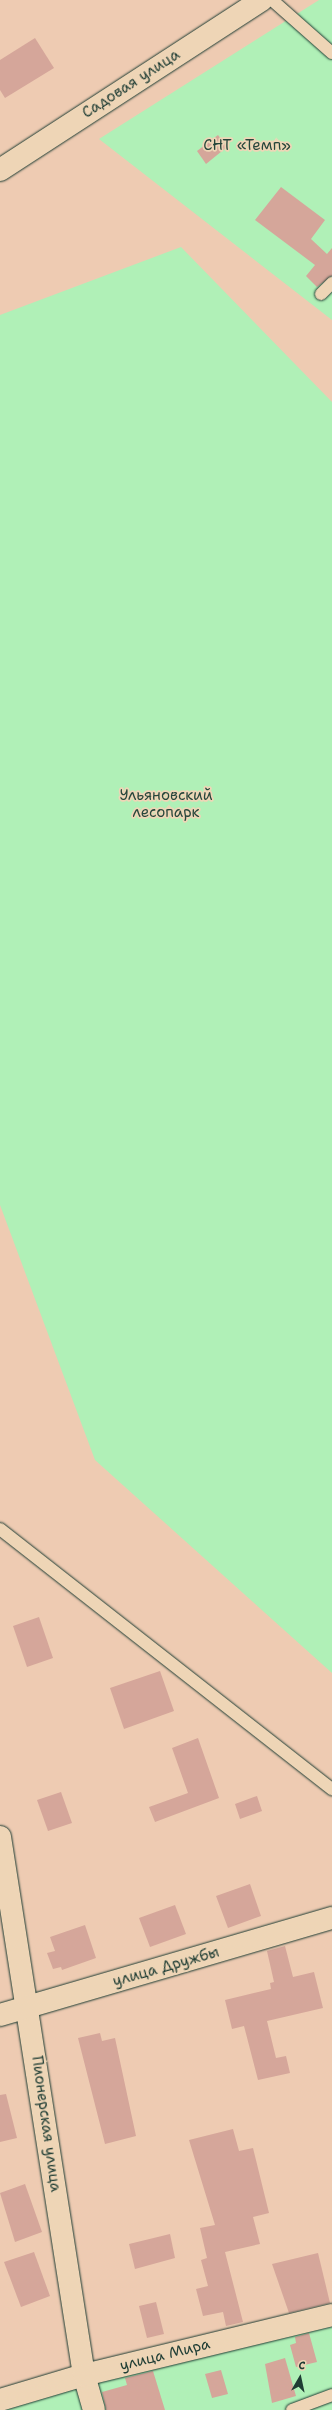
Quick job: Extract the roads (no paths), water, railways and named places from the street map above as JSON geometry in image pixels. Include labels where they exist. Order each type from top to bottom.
[{"type":"street","name":"Садовая улица","points":[[0,170],[262,0]]},
{"type":"street","name":"Пионерская улица","points":[[0,1837],[29,2008],[84,2375],[94,2410]]},
{"type":"street","name":"улица Дружбы","points":[[0,2015],[29,2008],[332,1918]]},
{"type":"street","name":"улица Мира","points":[[0,2400],[84,2375],[332,2315]]},
{"type":"lane","points":[[272,0],[332,53]]},
{"type":"lane","points":[[322,294],[332,283]]},
{"type":"lane","points":[[0,1529],[332,1790]]},
{"type":"lane","points":[[292,2410],[332,2395]]},
{"type":"park label","name":"СНТ «Темп»","points":[[247,146]]},
{"type":"park label","name":"Ульяновский лесопарк","points":[[166,804]]}]
